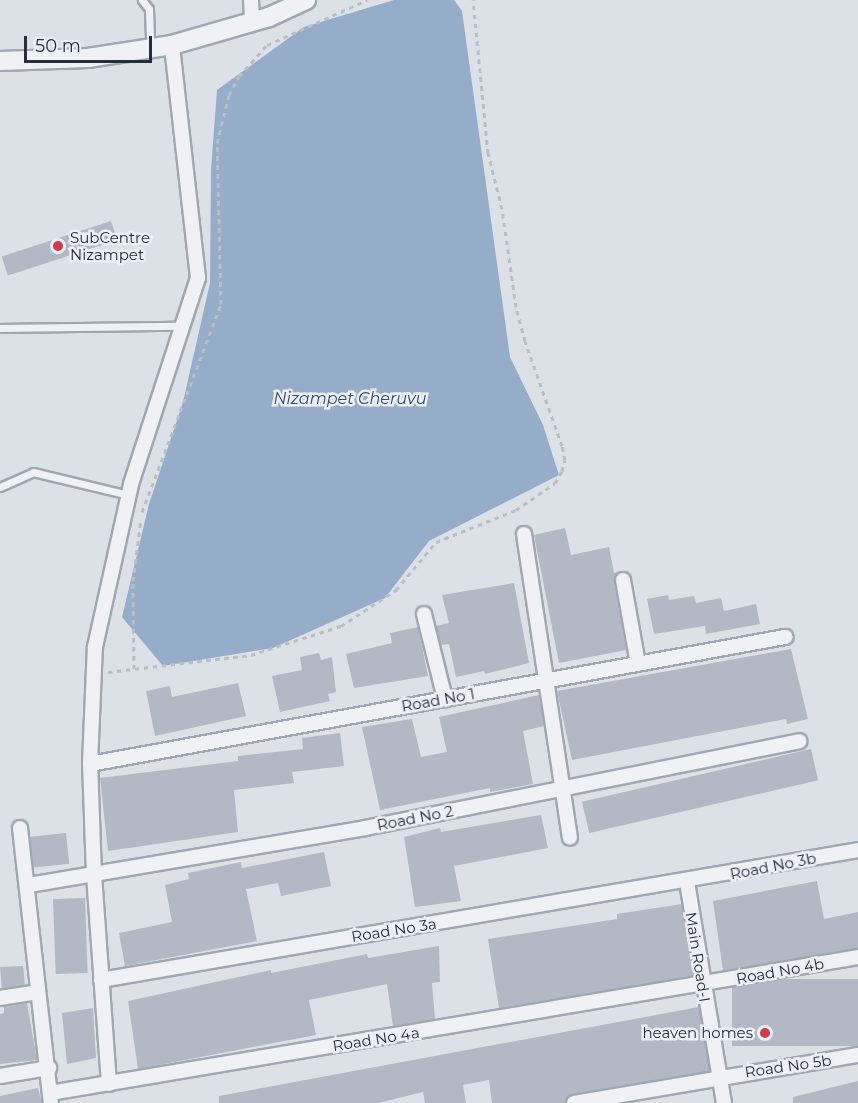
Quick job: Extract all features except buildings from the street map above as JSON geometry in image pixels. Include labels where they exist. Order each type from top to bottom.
[{"type":"street","points":[[251,0],[252,21]]},
{"type":"street","points":[[0,61],[88,58],[172,45],[252,21],[306,0]]},
{"type":"street","points":[[109,1084],[94,876],[90,764],[95,647],[129,495],[198,278],[172,45]]},
{"type":"street","points":[[524,534],[570,838]]},
{"type":"street","points":[[623,580],[638,664]]},
{"type":"street","points":[[424,614],[445,699]]},
{"type":"street","name":"Road No 1","points":[[90,764],[785,637]]},
{"type":"street","name":"Road No 2","points":[[29,885],[94,876],[563,789],[799,741]]},
{"type":"street","points":[[20,828],[29,885],[38,992],[51,1098]]},
{"type":"street","name":"Road No 3b","points":[[687,882],[858,849]]},
{"type":"street","name":"Road No 3a","points":[[101,980],[687,882]]},
{"type":"street","name":"Main Road-I","points":[[687,882],[717,1076],[724,1103]]},
{"type":"street","name":"Road No 4b","points":[[702,984],[858,957]]},
{"type":"street","name":"Road No 4a","points":[[51,1098],[109,1084],[702,984]]},
{"type":"street","points":[[0,998],[38,992]]},
{"type":"street","name":"Road No 5b","points":[[574,1103],[717,1076],[858,1056]]},
{"type":"street","points":[[0,1076],[49,1068]]},
{"type":"lane","points":[[142,0],[148,9],[150,48]]},
{"type":"lane","points":[[0,328],[176,326]]},
{"type":"lane","points":[[0,487],[33,472],[129,495]]},
{"type":"path","points":[[94,673],[251,655],[341,626],[396,590],[436,542],[516,510],[555,483],[562,471],[565,460],[562,446],[525,341],[516,307],[502,208],[488,153],[473,0]]},
{"type":"water","name":"Nizampet Cheruvu","points":[[394,0],[454,0],[462,11],[510,357],[543,425],[559,475],[429,541],[385,598],[273,648],[163,666],[122,617],[149,504],[183,402],[210,283],[211,170],[217,90],[304,27]]},
{"type":"place","name":"SubCentre Nizampet","points":[[58,246]]},
{"type":"place","name":"heaven homes","points":[[765,1033]]}]
